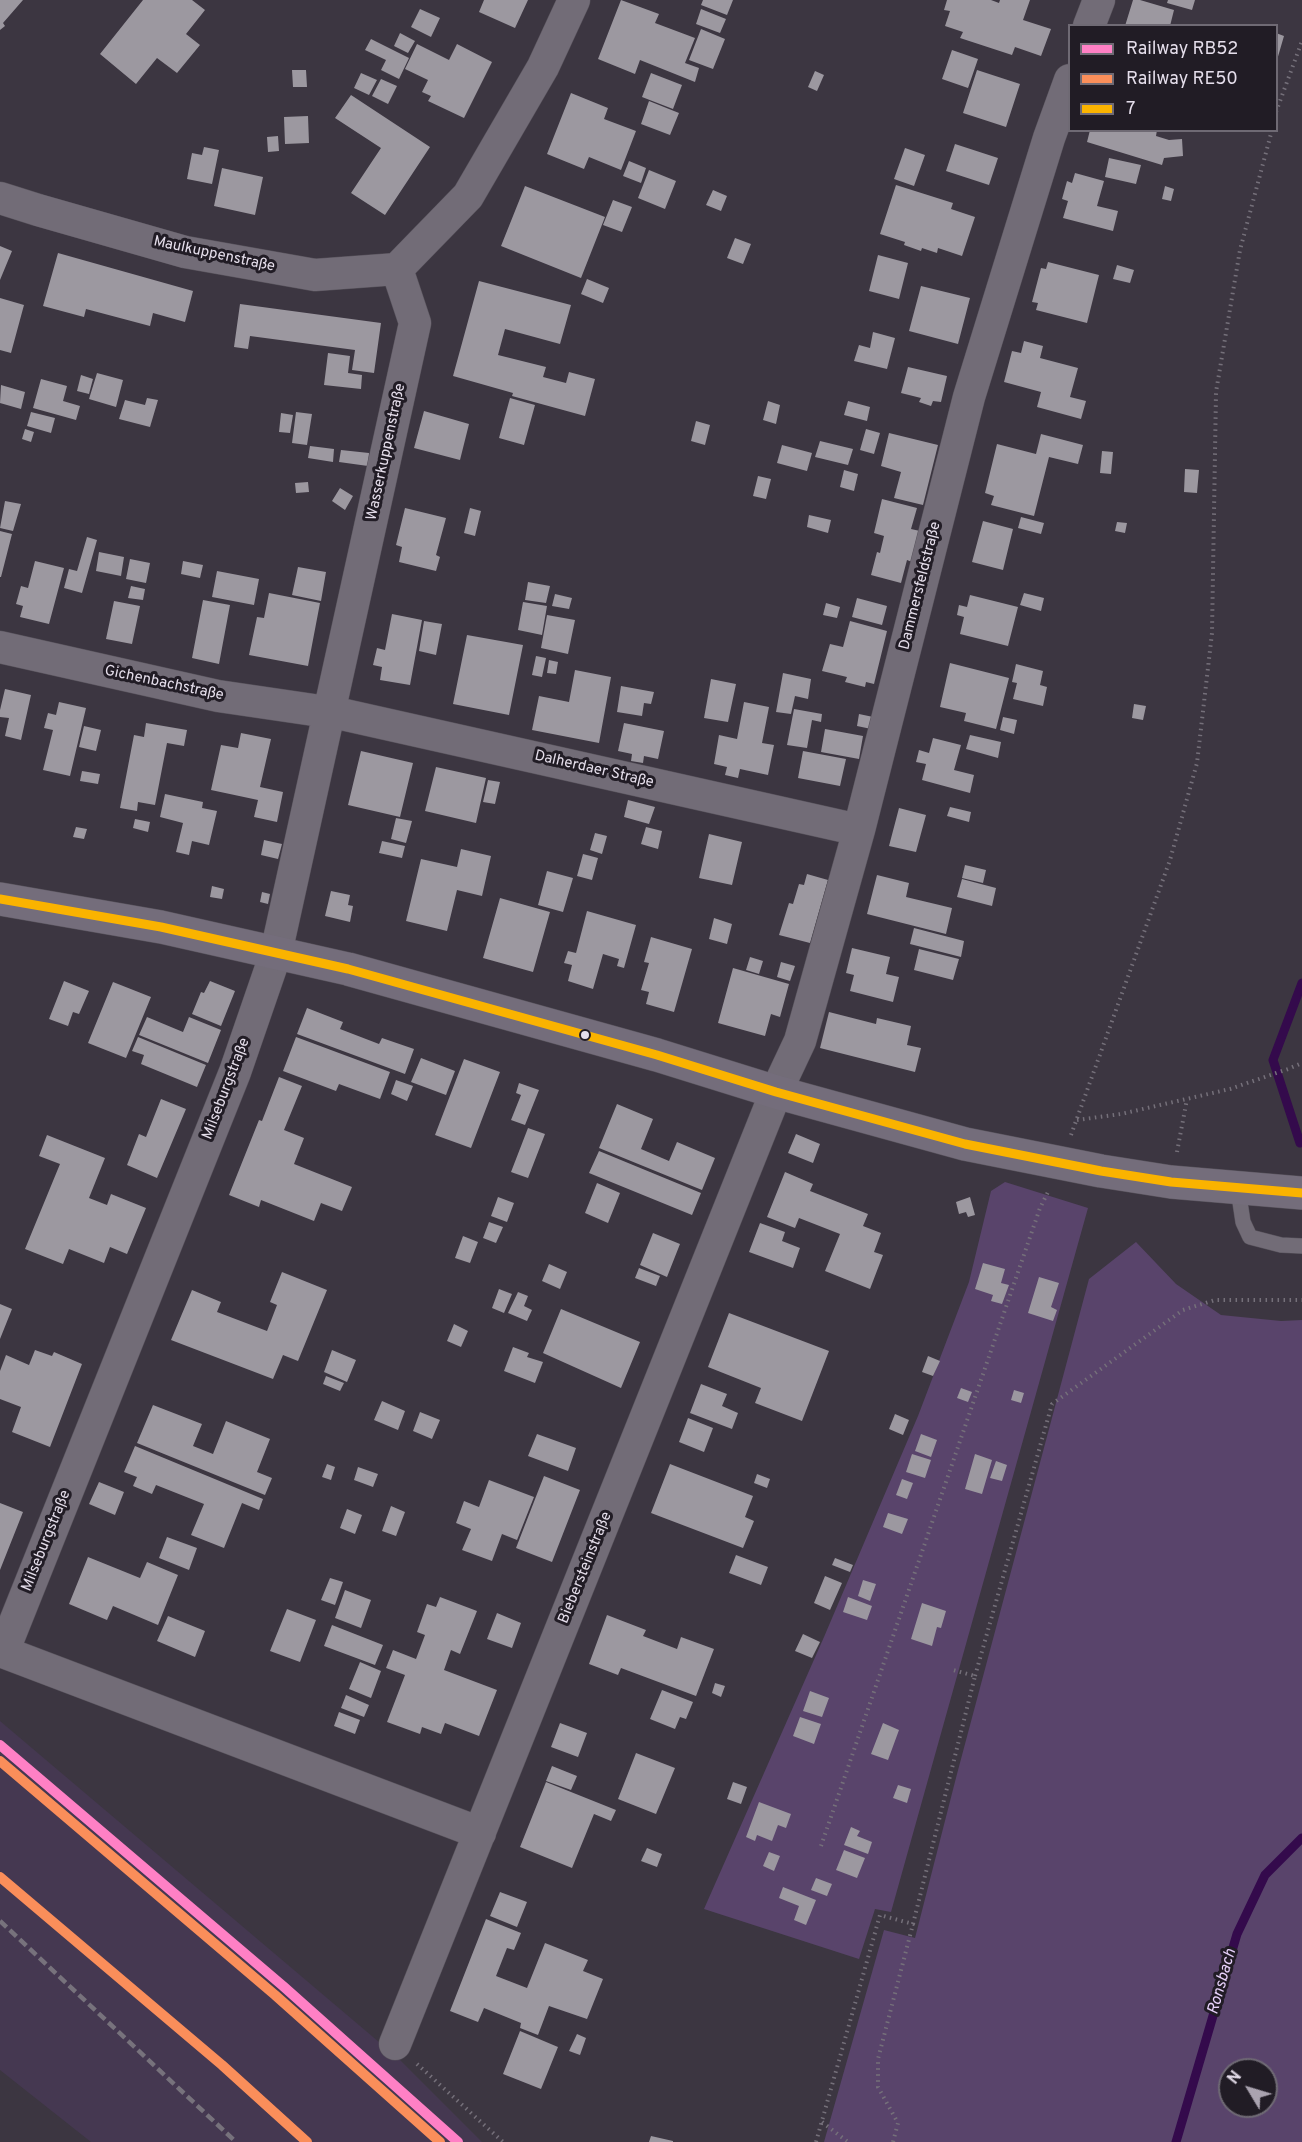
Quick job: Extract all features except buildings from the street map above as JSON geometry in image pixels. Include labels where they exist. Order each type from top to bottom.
[{"type":"main road","points":[[0,899],[161,927],[348,969],[965,1144],[1171,1182],[1302,1193]]},
{"type":"street","points":[[397,269],[468,196],[543,67],[574,0]]},
{"type":"street","points":[[1090,24],[1099,0]]},
{"type":"street","name":"Dammersfeldstraße","points":[[776,1092],[800,1041],[859,830],[969,397],[1049,138],[1068,86]]},
{"type":"street","name":"Maulkuppenstraße","points":[[0,198],[185,252],[315,275],[397,269]]},
{"type":"street","name":"Wasserkuppenstraße","points":[[276,953],[415,323],[397,269]]},
{"type":"street","name":"Gichenbachstraße","points":[[0,647],[218,696],[329,712]]},
{"type":"street","name":"Dalherdaer Straße","points":[[329,712],[859,830]]},
{"type":"street","name":"Milseburgstraße","points":[[276,953],[235,1072],[3,1652],[480,1833]]},
{"type":"street","name":"Biebersteinstraße","points":[[395,2044],[776,1092]]},
{"type":"lane","points":[[1238,1189],[1243,1222],[1250,1236],[1281,1245],[1302,1246]]},
{"type":"path","points":[[1278,106],[1302,41]]},
{"type":"path","points":[[1271,132],[1240,250],[1216,392],[1212,633],[1197,763],[1170,860],[1077,1120],[1121,1114],[1230,1089],[1288,1070],[1302,1063]]},
{"type":"path","points":[[1177,1152],[1188,1099]]},
{"type":"path","points":[[821,1846],[1040,1208],[1062,1163]]},
{"type":"path","points":[[893,2142],[898,2122],[878,2087],[878,2059],[975,1676],[1052,1404],[1183,1310],[1215,1300],[1302,1300]]},
{"type":"path","points":[[953,1670],[975,1676]]},
{"type":"path","points":[[816,2142],[880,1915],[913,1924]]},
{"type":"path","points":[[395,2044],[503,2142]]},
{"type":"path","points":[[822,2122],[848,2142]]},
{"type":"shaded area","points":[[1005,1182],[1088,1208],[891,1912],[875,1909],[859,1959],[704,1909],[918,1416],[969,1282],[991,1191]]},
{"type":"shaded area","points":[[1136,1242],[1176,1284],[1221,1315],[1281,1321],[1302,1320],[1302,2142],[824,2142],[884,1930],[915,1938],[1089,1279]]},
{"type":"shaded area","points":[[0,1721],[399,2059],[482,2142],[91,2142],[0,2070]]},
{"type":"waterway","name":"Ronsbach","points":[[1300,1143],[1273,1060],[1302,983]]},
{"type":"waterway","name":"Ronsbach","points":[[1176,2142],[1237,1934],[1265,1875],[1302,1838]]},
{"type":"railway","points":[[0,1921],[236,2142]]},
{"type":"rail line","name":"RB52","points":[[0,1745],[283,1986],[458,2142]]},
{"type":"rail line","name":"RE50","points":[[0,1761],[275,1995],[440,2142]]},
{"type":"rail line","name":"RE50","points":[[0,1877],[222,2065],[307,2142]]},
{"type":"transit line","name":"7","points":[[0,899],[161,927],[348,969],[965,1144],[1101,1171],[1171,1182],[1302,1193]]}]
